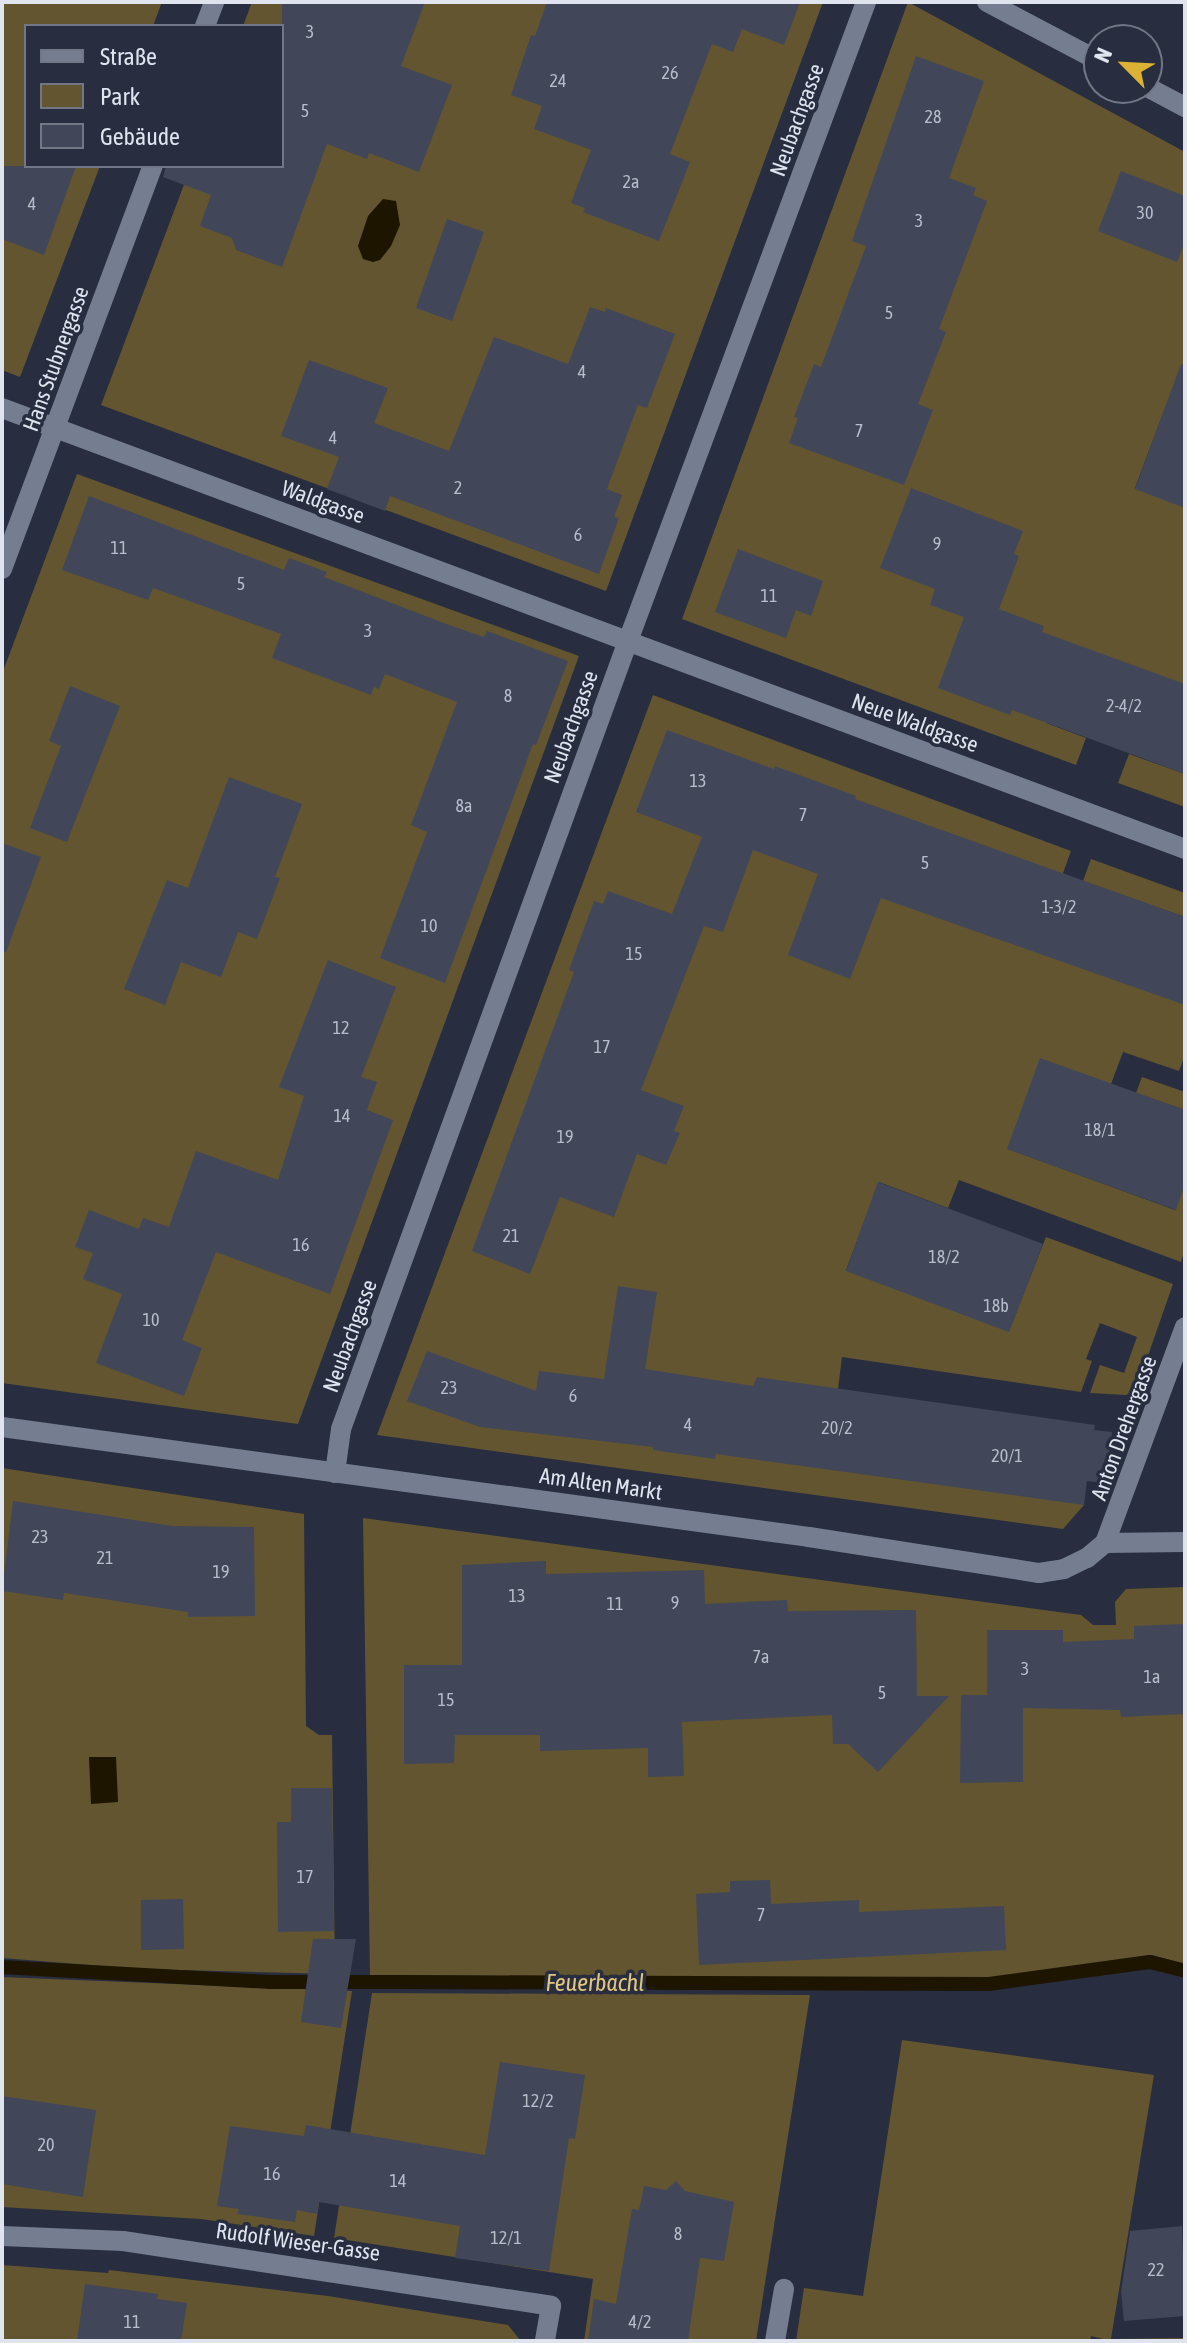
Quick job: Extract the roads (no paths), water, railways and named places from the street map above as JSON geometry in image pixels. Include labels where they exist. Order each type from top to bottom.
[{"type":"street","points":[[206,24],[214,2]]},
{"type":"street","name":"Neubachgasse","points":[[335,1473],[341,1429],[628,641],[866,2]]},
{"type":"street","points":[[987,2],[1083,53]]},
{"type":"street","points":[[1163,95],[1185,107]]},
{"type":"street","name":"Hans Stubnergasse","points":[[2,569],[152,168]]},
{"type":"street","name":"Waldgasse","points":[[2,408],[628,641]]},
{"type":"street","name":"Neue Waldgasse","points":[[628,641],[1185,849]]},
{"type":"street","name":"Anton Drehergasse","points":[[1105,1543],[1185,1327]]},
{"type":"street","name":"Am Alten Markt","points":[[2,1427],[809,1537],[1039,1573],[1064,1569],[1087,1558],[1105,1543]]},
{"type":"street","points":[[1105,1543],[1185,1542]]},
{"type":"street","name":"Rudolf Wieser-Gasse","points":[[2,2236],[123,2241],[551,2306],[545,2341]]},
{"type":"street","points":[[775,2341],[784,2289]]},
{"type":"waterway","name":"Feuerbachl","points":[[2,1967],[271,1982],[989,1984],[1150,1962],[1185,1971]]}]
